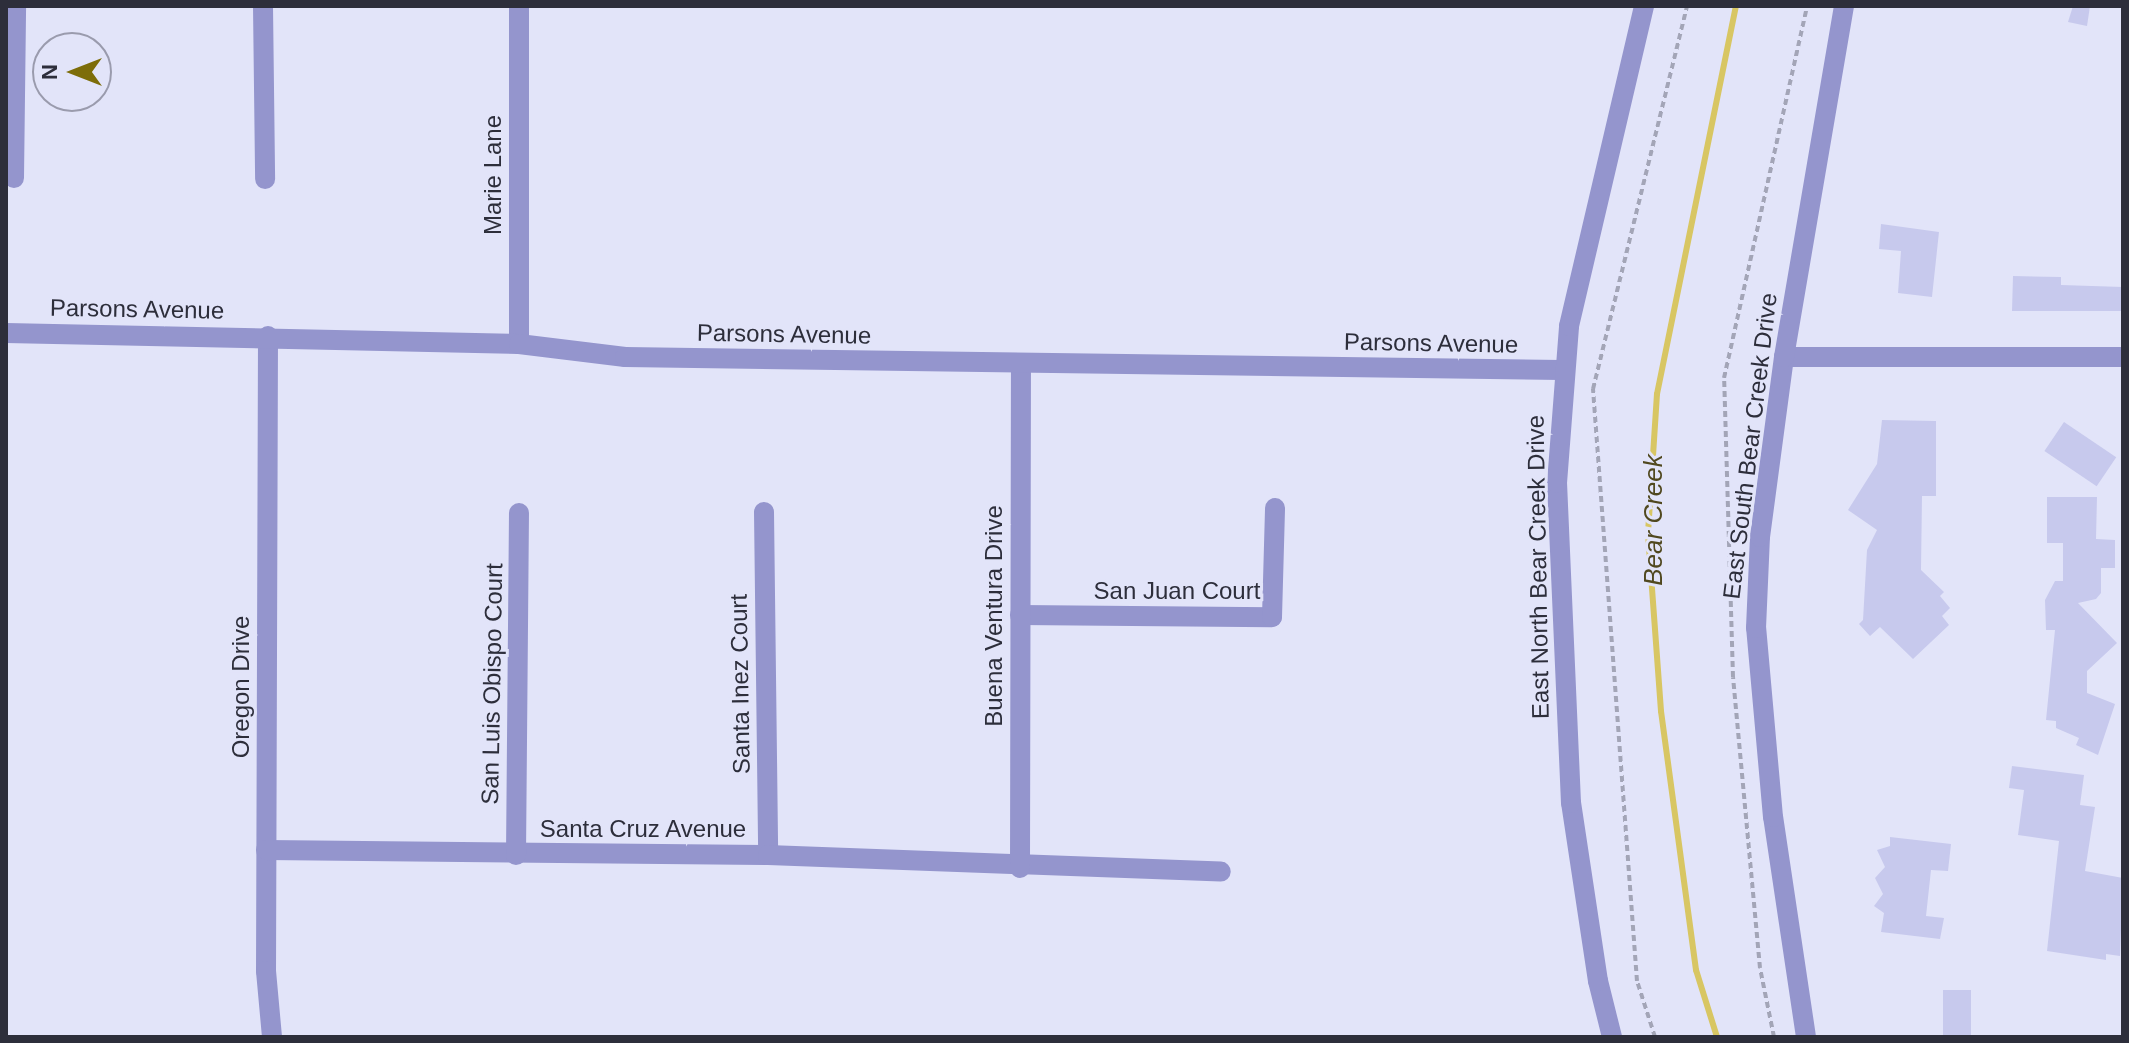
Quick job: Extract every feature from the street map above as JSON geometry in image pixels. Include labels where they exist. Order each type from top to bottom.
[{"type":"street","points":[[14,178],[16,6]]},
{"type":"street","points":[[263,6],[265,179]]},
{"type":"street","name":"Marie Lane","points":[[519,6],[519,344]]},
{"type":"street","name":"East North Bear Creek Drive","points":[[1612,1037],[1587,922],[1571,803],[1557,483],[1561,370],[1644,6]]},
{"type":"street","name":"East South Bear Creek Drive","points":[[1806,1037],[1773,817],[1756,628],[1760,537],[1784,357],[1844,6]]},
{"type":"street","name":"Parsons Avenue","points":[[6,333],[268,336],[519,344],[625,357],[1561,370]]},
{"type":"street","name":"Oregon Drive","points":[[268,336],[266,971],[272,1037]]},
{"type":"street","points":[[1784,357],[2123,357]]},
{"type":"street","name":"Buena Ventura Drive","points":[[1020,868],[1021,364]]},
{"type":"street","name":"San Juan Court","points":[[1020,615],[1272,617],[1275,508]]},
{"type":"street","name":"Santa Inez Court","points":[[764,512],[768,855]]},
{"type":"street","name":"San Luis Obispo Court","points":[[516,855],[519,513]]},
{"type":"street","name":"Santa Cruz Avenue","points":[[266,850],[516,855],[768,855],[1020,868],[1221,872]]},
{"type":"path","points":[[1655,1037],[1637,981],[1593,389],[1687,6]]},
{"type":"building","points":[[2073,6],[2090,6],[2087,26],[2068,22]]},
{"type":"building","points":[[1881,224],[1939,232],[1932,297],[1898,293],[1901,251],[1879,249]]},
{"type":"building","points":[[2013,276],[2061,277],[2061,285],[2123,287],[2123,311],[2012,311]]},
{"type":"building","points":[[1882,420],[1936,421],[1936,496],[1922,496],[1921,570],[1944,592],[1940,596],[1950,608],[1942,616],[1949,625],[1913,659],[1880,627],[1870,636],[1859,624],[1863,620],[1867,550],[1877,530],[1848,510],[1877,464]]},
{"type":"building","points":[[2064,422],[2116,457],[2097,486],[2044,451]]},
{"type":"building","points":[[2047,497],[2097,497],[2096,539],[2115,540],[2115,568],[2101,568],[2101,593],[2096,599],[2078,603],[2117,643],[2087,671],[2087,693],[2115,704],[2098,755],[2076,745],[2079,738],[2056,728],[2056,721],[2046,720],[2055,630],[2046,630],[2045,600],[2055,581],[2063,581],[2063,543],[2047,543]]},
{"type":"building","points":[[2012,766],[2084,775],[2080,805],[2095,807],[2085,871],[2123,878],[2120,956],[2106,954],[2106,960],[2047,951],[2059,841],[2018,835],[2024,790],[2009,788]]},
{"type":"building","points":[[1890,837],[1951,844],[1948,871],[1931,870],[1926,916],[1944,918],[1940,939],[1881,932],[1884,913],[1874,906],[1883,894],[1875,878],[1885,867],[1877,850],[1890,846]]},
{"type":"building","points":[[1943,990],[1971,990],[1971,1037],[1943,1037]]},
{"type":"waterway","name":"Bear Creek","points":[[1717,1037],[1696,970],[1661,711],[1648,533],[1657,394],[1736,6]]}]
